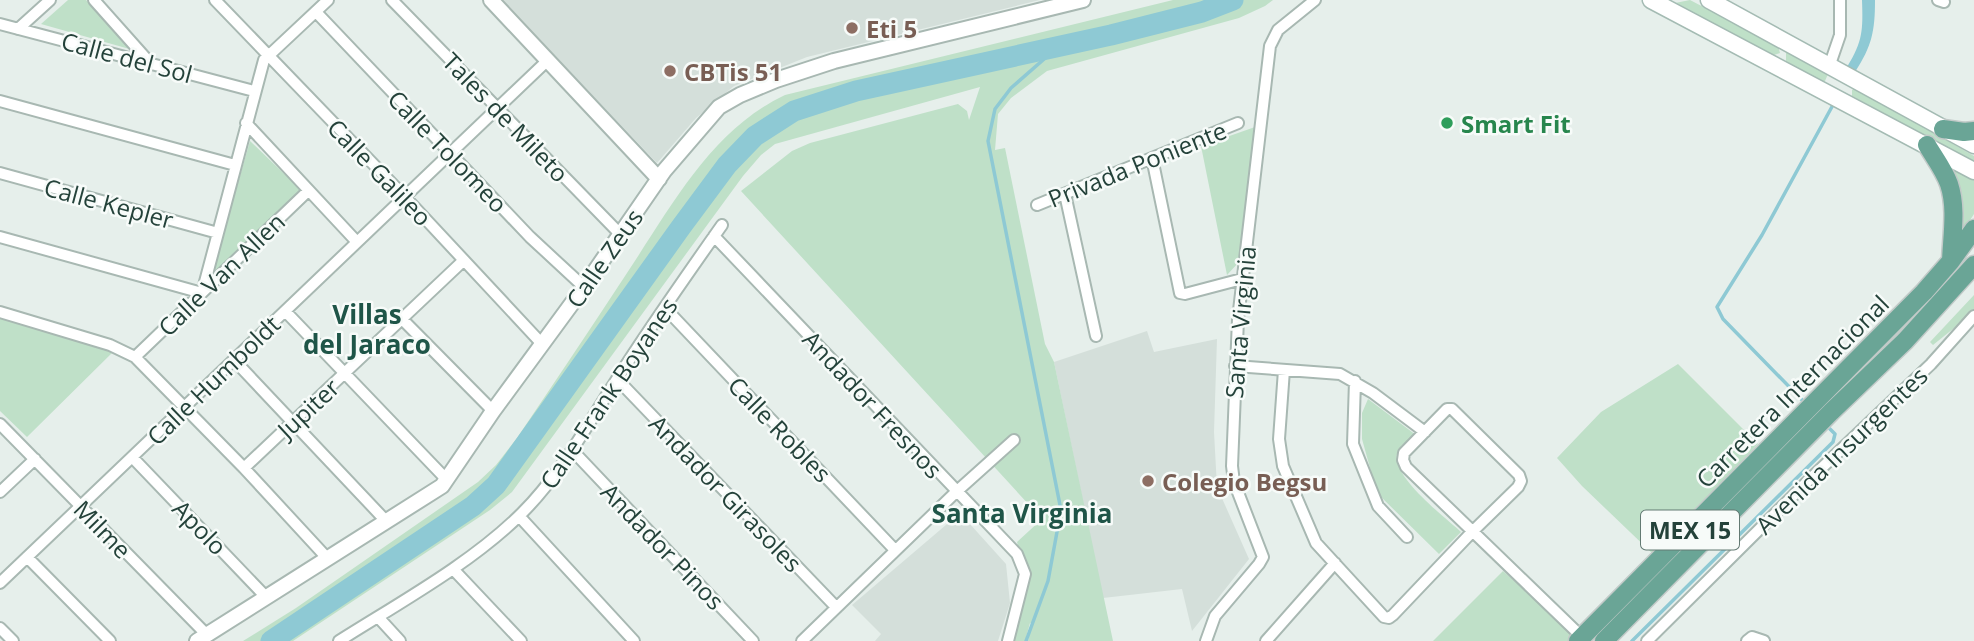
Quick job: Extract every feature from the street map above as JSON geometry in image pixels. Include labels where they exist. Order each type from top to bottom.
[{"type":"main road","points":[[1709,0],[1974,145]]},
{"type":"main road","points":[[1653,1],[1974,171]]},
{"type":"main road","points":[[1776,68],[1788,45]]},
{"type":"main road","points":[[1943,129],[1974,131]]},
{"type":"main road","points":[[1927,145],[1948,180],[1952,195],[1954,223],[1951,261]]},
{"type":"main road","name":"Carretera Internacional","points":[[1580,639],[1891,326],[1951,261],[1974,229]]},
{"type":"main road","name":"Carretera Internacional","points":[[1615,639],[1813,430],[1905,341],[1973,267]]},
{"type":"main road","points":[[1891,326],[1905,341]]},
{"type":"street","points":[[18,29],[50,0]]},
{"type":"street","points":[[94,0],[151,64]]},
{"type":"street","points":[[0,237],[202,293],[264,60],[328,0]]},
{"type":"street","name":"Tales de Mileto","points":[[392,0],[621,235]]},
{"type":"street","points":[[491,0],[659,179]]},
{"type":"street","name":"Calle Zeus","points":[[202,638],[429,495],[447,480],[493,411],[543,345],[659,179],[719,107],[740,94],[834,61],[1083,0]]},
{"type":"street","name":"Santa Virginia","points":[[1206,641],[1215,616],[1262,557],[1233,474],[1231,443],[1242,279],[1270,46],[1278,30],[1315,0]]},
{"type":"street","points":[[1831,68],[1840,35],[1840,0]]},
{"type":"street","name":"Calle Galileo","points":[[223,3],[269,56],[543,345]]},
{"type":"street","name":"Calle Tolomeo","points":[[316,12],[530,237],[584,287]]},
{"type":"street","name":"Calle del Sol","points":[[0,24],[254,91]]},
{"type":"street","name":"Calle Humboldt","points":[[0,583],[548,60]]},
{"type":"street","points":[[0,101],[235,165]]},
{"type":"street","points":[[246,123],[357,242]]},
{"type":"street","name":"Privada Poniente","points":[[1037,205],[1238,123]]},
{"type":"street","points":[[1152,158],[1181,293],[1242,279]]},
{"type":"street","name":"Calle Kepler","points":[[0,173],[218,233]]},
{"type":"street","name":"Calle Van Allen","points":[[135,357],[308,191]]},
{"type":"street","points":[[1065,194],[1096,336]]},
{"type":"street","name":"Calle Frank Boyanes","points":[[339,641],[453,569],[519,516],[573,451],[617,379],[722,225]]},
{"type":"street","name":"Andador Fresnos","points":[[714,236],[1017,554],[1025,574],[1008,641]]},
{"type":"street","name":"Jupiter","points":[[244,468],[463,261]]},
{"type":"street","name":"Calle Robles","points":[[665,308],[895,550]]},
{"type":"street","points":[[285,311],[447,480]]},
{"type":"street","points":[[0,312],[110,345],[135,357],[244,468],[328,559]]},
{"type":"street","points":[[402,319],[493,411]]},
{"type":"street","name":"Avenida Insurgentes","points":[[1647,641],[1972,322]]},
{"type":"street","points":[[234,360],[386,521]]},
{"type":"street","points":[[1235,366],[1339,374],[1355,381],[1424,432]]},
{"type":"street","points":[[1284,370],[1279,454],[1317,543],[1376,608],[1389,618],[1472,531],[1518,487],[1521,481],[1519,475],[1452,409],[1447,409],[1404,453],[1406,467],[1472,531],[1580,639]]},
{"type":"street","name":"Andador Girasoles","points":[[617,379],[836,607]]},
{"type":"street","points":[[1355,381],[1353,444],[1378,506],[1407,537]]},
{"type":"street","name":"Milme","points":[[0,424],[81,506],[202,638]]},
{"type":"street","points":[[802,641],[956,492],[1014,440]]},
{"type":"street","name":"Andador Pinos","points":[[573,451],[753,641]]},
{"type":"street","name":"Apolo","points":[[132,457],[267,598]]},
{"type":"street","points":[[0,492],[35,459]]},
{"type":"street","points":[[519,516],[634,641]]},
{"type":"street","points":[[27,557],[110,641]]},
{"type":"street","points":[[1266,641],[1335,563]]},
{"type":"street","points":[[453,569],[521,641]]},
{"type":"street","points":[[377,617],[400,641]]},
{"type":"street","points":[[0,628],[13,641]]},
{"type":"street","points":[[1750,639],[1764,641]]},
{"type":"shaded area","name":"CBTis 51","points":[[502,0],[1040,0],[807,57],[734,86],[696,118],[657,163]]},
{"type":"shaded area","name":"Colegio Begsu","points":[[1147,331],[1154,352],[1217,339],[1214,432],[1217,487],[1249,559],[1192,631],[1182,589],[1103,598],[1054,362]]},
{"type":"shaded area","points":[[960,513],[1006,564],[1010,603],[998,641],[875,641],[881,634],[852,605]]},
{"type":"green space","points":[[68,0],[86,0],[133,50],[41,24]]},
{"type":"green space","points":[[1173,0],[1273,0],[1239,18],[1047,71],[1011,98],[998,114],[995,150],[1005,148],[1045,344],[1054,362],[1113,641],[1028,641],[1030,623],[1025,641],[1007,641],[1022,560],[1017,542],[1042,519],[741,191],[792,151],[810,143],[958,104],[967,111],[969,120],[980,87],[775,144],[761,155],[743,176],[512,492],[490,510],[293,641],[243,641],[296,608],[478,482],[496,465],[517,438],[695,172],[735,128],[759,110],[785,95]]},
{"type":"green space","points":[[1690,0],[1778,46],[1780,53],[1771,56],[1675,3]]},
{"type":"green space","points":[[1786,53],[1792,53],[1828,74],[1825,81],[1821,82],[1786,61]]},
{"type":"green space","points":[[1855,88],[1974,156],[1974,162],[1852,96],[1852,90]]},
{"type":"green space","points":[[1255,127],[1239,262],[1227,275],[1201,146]]},
{"type":"green space","points":[[250,141],[301,190],[211,277]]},
{"type":"green space","points":[[1956,169],[1974,180],[1974,214],[1967,225],[1962,225],[1953,172]]},
{"type":"green space","points":[[1974,295],[1974,312],[1933,345],[1930,342]]},
{"type":"green space","points":[[0,318],[114,351],[27,437],[0,411]]},
{"type":"green space","points":[[1678,364],[1758,444],[1654,555],[1582,486],[1557,458],[1601,412]]},
{"type":"green space","points":[[1368,399],[1416,435],[1400,448],[1397,454],[1403,474],[1421,496],[1461,532],[1439,554],[1377,493],[1362,439],[1362,413]]},
{"type":"green space","points":[[1503,571],[1577,636],[1573,641],[1433,641]]},
{"type":"water","points":[[1862,0],[1875,0],[1874,21],[1869,46],[1855,72],[1847,67],[1861,35]]},
{"type":"waterway","points":[[271,641],[473,506],[496,485],[727,165],[755,136],[794,111],[856,91],[1111,35],[1202,12],[1233,0]]},
{"type":"waterway","points":[[1026,641],[1048,581],[1061,510],[988,141],[995,109],[1011,88],[1059,46]]},
{"type":"waterway","points":[[1805,403],[1723,319],[1717,307],[1762,235],[1834,103]]},
{"type":"waterway","points":[[1632,641],[1833,442],[1835,434],[1825,424]]},
{"type":"place","name":"Eti 5","points":[[852,28]]},
{"type":"place","name":"CBTis 51","points":[[670,71]]},
{"type":"place","name":"Smart Fit","points":[[1447,123]]},
{"type":"place","name":"Colegio Begsu","points":[[1148,481]]},
{"type":"district","name":"Villas del Jaraco","points":[[367,329]]},
{"type":"district","name":"Santa Virginia","points":[[1022,513]]}]
